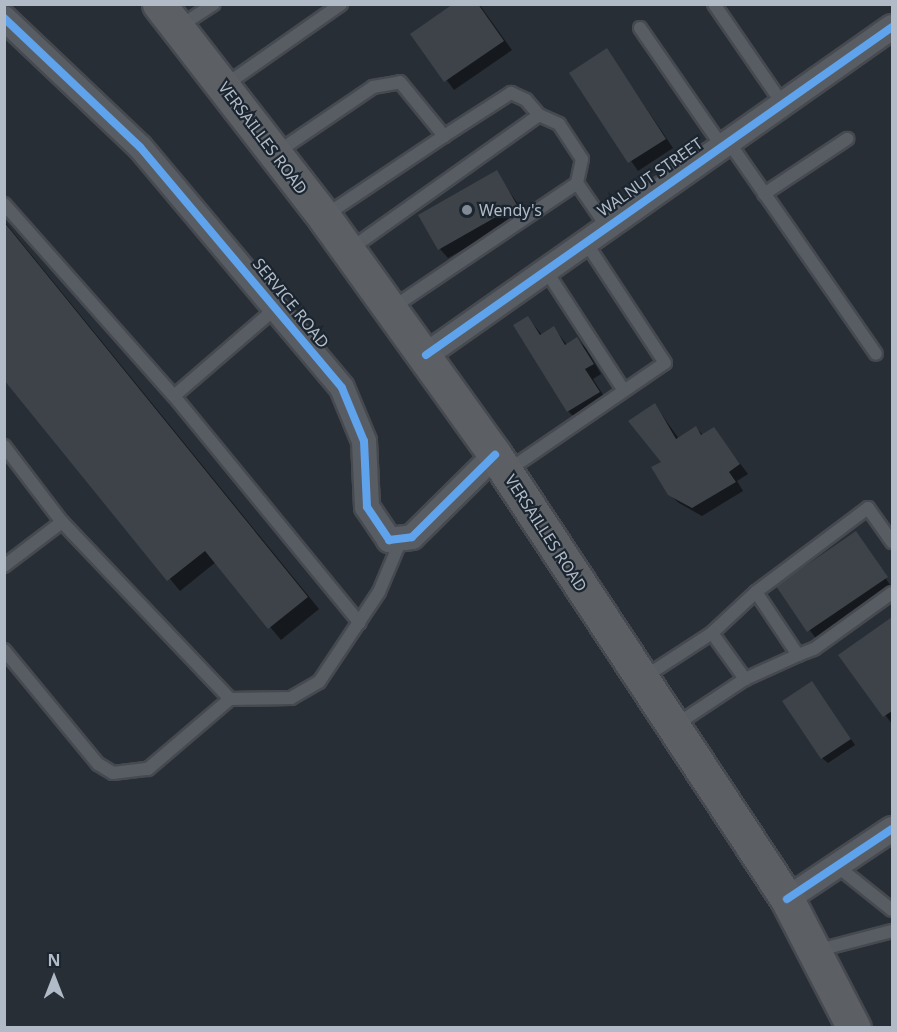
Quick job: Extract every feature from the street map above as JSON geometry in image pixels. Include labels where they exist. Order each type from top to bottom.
[{"type":"highway","name":"VERSAILLES ROAD","points":[[169,16],[324,217],[426,355],[500,463],[787,899],[854,1028]]},
{"type":"street","name":"SERVICE ROAD","points":[[4,18],[133,140],[277,307],[357,415],[364,441],[367,507],[380,532],[400,542]]},
{"type":"street","name":"WALNUT STREET","points":[[426,355],[585,241],[605,224],[892,27]]},
{"type":"street","points":[[400,542],[412,537],[500,463]]},
{"type":"street","points":[[787,899],[892,829]]},
{"type":"lane","points":[[169,16],[214,4]]},
{"type":"lane","points":[[224,86],[341,4]]},
{"type":"lane","points":[[714,4],[782,103]]},
{"type":"lane","points":[[640,28],[764,194],[876,354]]},
{"type":"lane","points":[[275,154],[373,87],[400,82],[444,136]]},
{"type":"lane","points":[[324,217],[511,93],[539,115],[559,124],[582,159],[577,183],[391,308]]},
{"type":"lane","points":[[348,250],[539,115]]},
{"type":"lane","points":[[764,194],[847,139]]},
{"type":"lane","points":[[577,183],[605,224]]},
{"type":"lane","points":[[4,204],[174,396],[360,623]]},
{"type":"lane","points":[[500,463],[665,363],[585,241]]},
{"type":"lane","points":[[545,269],[623,389]]},
{"type":"lane","points":[[174,396],[277,307]]},
{"type":"lane","points":[[4,446],[62,522],[230,699]]},
{"type":"lane","points":[[642,679],[712,633],[756,592],[868,508],[892,543]]},
{"type":"lane","points":[[4,566],[62,522]]},
{"type":"lane","points":[[4,650],[98,764],[113,773],[147,769],[230,699],[291,698],[319,682],[360,623],[400,542]]},
{"type":"lane","points":[[756,592],[798,655]]},
{"type":"lane","points":[[673,727],[745,679],[814,649],[892,593]]},
{"type":"lane","points":[[712,633],[745,679]]},
{"type":"lane","points":[[837,866],[892,910]]},
{"type":"lane","points":[[814,952],[892,931]]},
{"type":"building","points":[[453,4],[478,4],[504,41],[444,82],[410,34]]},
{"type":"building","points":[[607,48],[666,139],[628,163],[569,73]]},
{"type":"building","name":"Wendy's","points":[[497,170],[517,205],[438,250],[418,215]]},
{"type":"building","points":[[4,222],[308,597],[268,629],[205,551],[167,581],[4,380]]},
{"type":"building","points":[[528,316],[540,335],[554,326],[565,345],[577,337],[594,364],[585,369],[600,392],[567,412],[513,325]]},
{"type":"building","points":[[655,403],[676,439],[696,426],[701,435],[714,427],[740,464],[729,472],[736,482],[692,508],[668,495],[651,467],[661,462],[628,421]]},
{"type":"building","points":[[856,531],[888,577],[807,632],[776,586]]},
{"type":"building","points":[[892,617],[892,711],[883,717],[838,655]]},
{"type":"building","points":[[812,681],[851,739],[821,759],[782,701]]},
{"type":"cycle path","points":[[4,18],[140,147],[342,388],[364,441],[367,507],[389,540],[412,537],[495,455]]},
{"type":"cycle path","points":[[426,355],[892,27]]},
{"type":"cycle path","points":[[787,899],[892,829]]},
{"type":"place","name":"Wendy's","points":[[467,210]]}]
